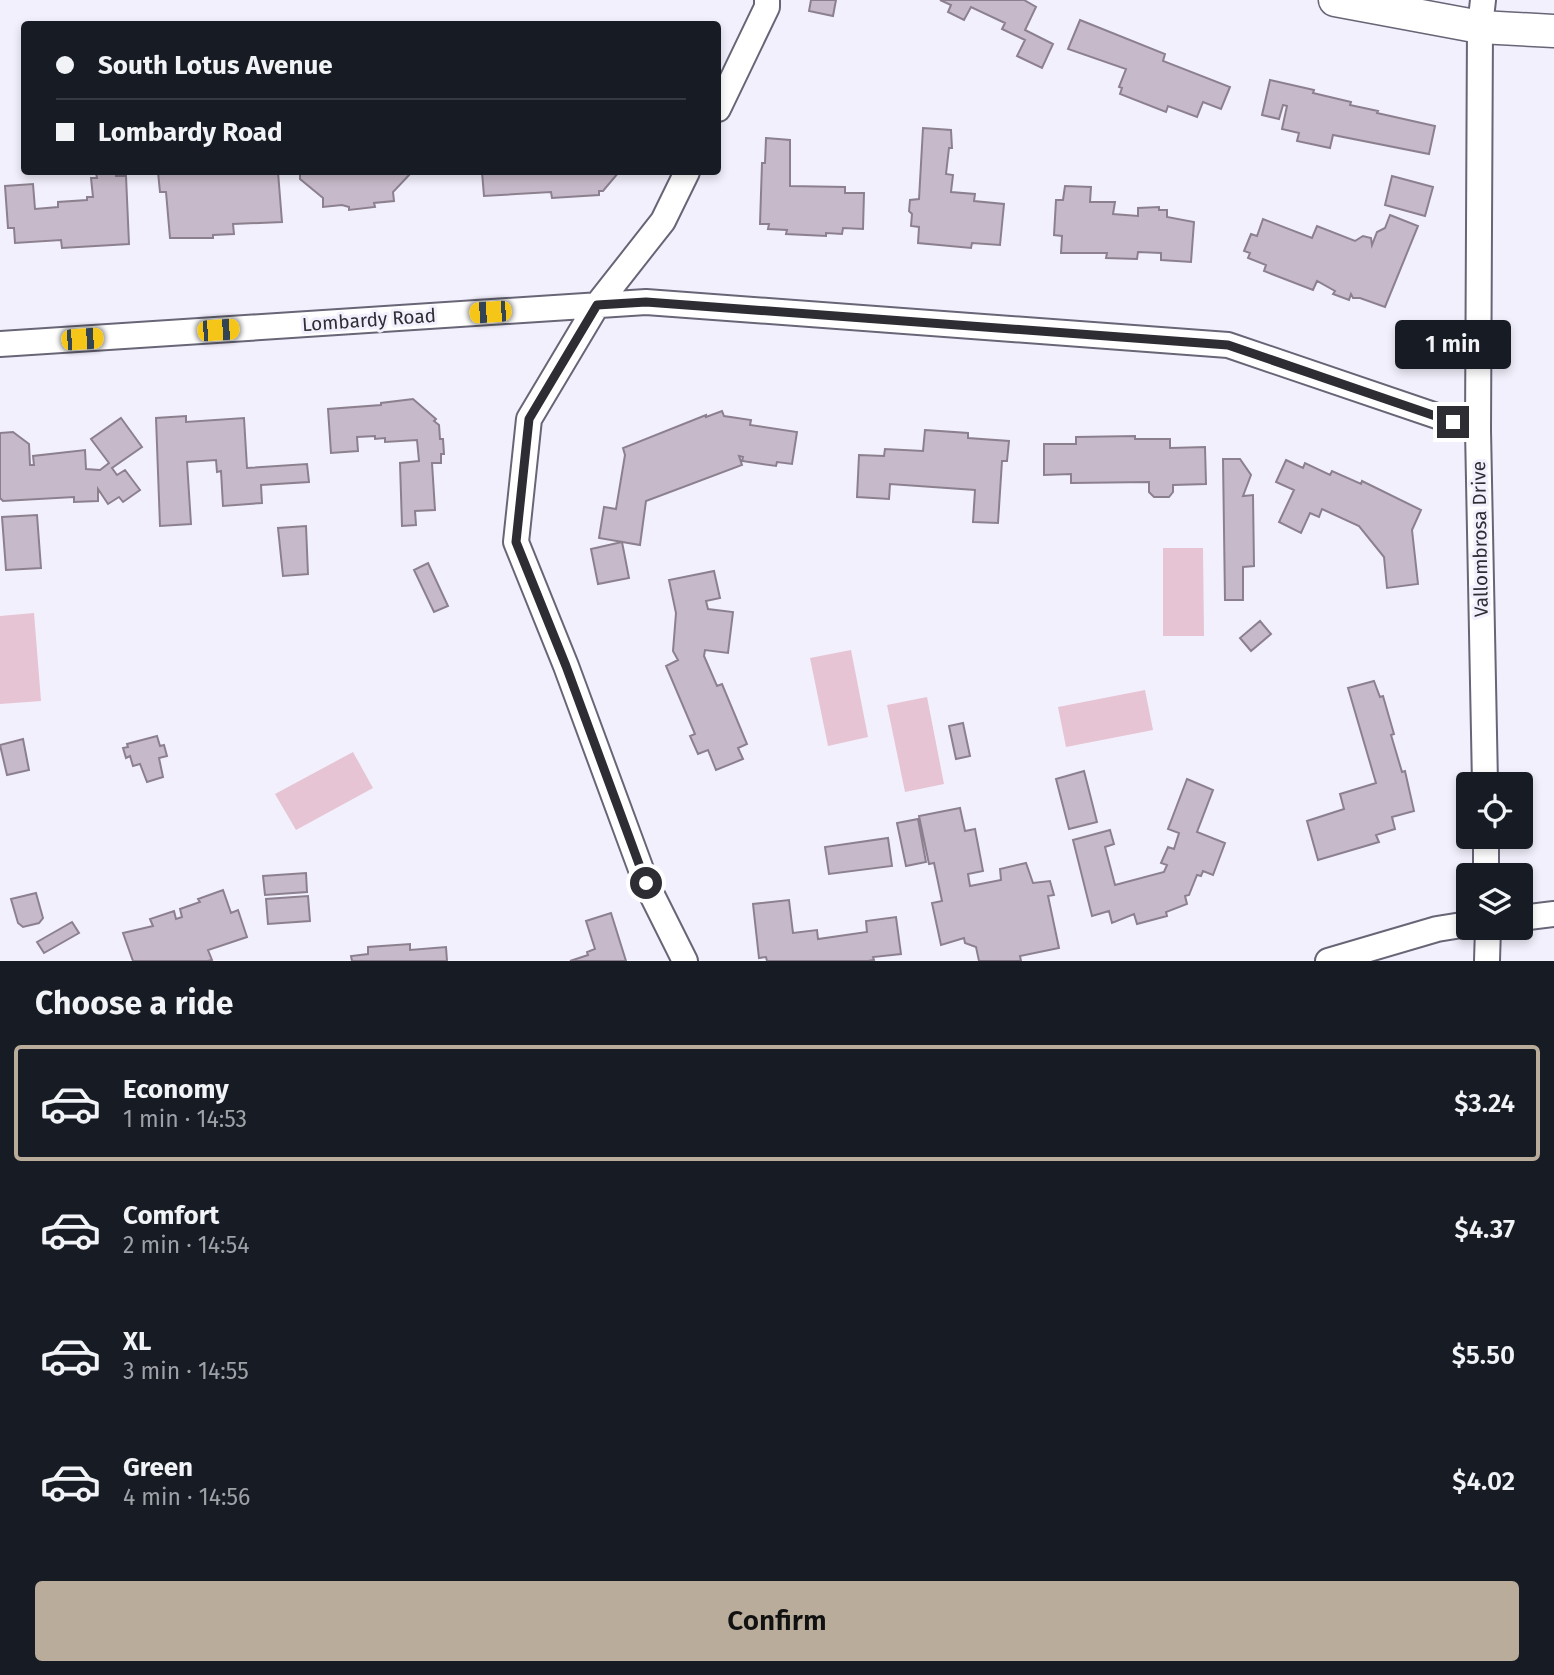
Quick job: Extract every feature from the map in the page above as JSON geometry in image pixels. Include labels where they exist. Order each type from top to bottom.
[{"type":"street","points":[[721,103],[767,7],[767,0]]},
{"type":"street","points":[[1335,0],[1481,13],[1554,31]]},
{"type":"street","name":"Vallombrosa Drive","points":[[1481,13],[1478,430],[1485,772]]},
{"type":"street","points":[[685,961],[646,883],[566,666],[516,542],[529,419],[597,305],[663,221],[686,175]]},
{"type":"street","name":"Lombardy Road","points":[[0,344],[646,302],[1228,345],[1478,430]]},
{"type":"street","points":[[1533,917],[1554,914]]},
{"type":"street","points":[[1328,961],[1456,926]]},
{"type":"street","points":[[1487,961],[1488,940]]},
{"type":"shaded area","points":[[1163,548],[1203,548],[1204,636],[1163,636]]},
{"type":"shaded area","points":[[34,613],[41,701],[0,704],[0,616]]},
{"type":"shaded area","points":[[851,650],[868,737],[828,746],[810,658]]},
{"type":"shaded area","points":[[1145,690],[1153,730],[1066,747],[1058,707]]},
{"type":"shaded area","points":[[927,697],[944,784],[905,792],[887,705]]},
{"type":"shaded area","points":[[353,752],[373,788],[296,830],[275,794]]},
{"type":"building","points":[[811,0],[836,0],[833,16],[809,11]]},
{"type":"building","points":[[940,0],[1024,0],[1036,7],[1025,30],[1053,44],[1042,68],[1017,56],[1025,40],[1002,29],[1005,23],[971,7],[964,20],[948,12],[951,5]]},
{"type":"building","points":[[1080,20],[1165,54],[1163,61],[1230,87],[1221,109],[1203,102],[1197,117],[1168,106],[1166,112],[1120,94],[1122,88],[1119,87],[1126,69],[1068,49]]},
{"type":"building","points":[[1270,80],[1314,90],[1313,93],[1351,102],[1350,105],[1378,111],[1377,113],[1435,126],[1429,154],[1333,135],[1330,148],[1297,141],[1299,133],[1282,129],[1287,106],[1283,105],[1279,119],[1262,115]]},
{"type":"building","points":[[923,128],[951,130],[952,148],[949,148],[946,174],[953,175],[951,192],[975,194],[974,201],[1004,204],[1000,245],[972,243],[971,248],[918,243],[919,227],[911,226],[912,214],[909,211],[910,200],[919,199]]},
{"type":"building","points":[[766,138],[790,140],[790,186],[845,187],[845,193],[864,193],[863,229],[843,228],[842,234],[826,233],[826,236],[786,234],[787,230],[768,229],[769,224],[760,224],[762,163],[765,163]]},
{"type":"building","points":[[96,175],[126,176],[129,244],[62,248],[61,240],[15,243],[14,228],[8,228],[5,186],[33,184],[35,209],[58,207],[58,202],[87,200],[87,197],[93,197],[91,178],[97,178]]},
{"type":"building","points":[[158,175],[278,175],[282,222],[233,224],[234,234],[213,235],[213,238],[170,238],[166,192],[160,192]]},
{"type":"building","points":[[300,175],[409,175],[393,192],[394,201],[374,203],[375,207],[349,210],[349,207],[342,205],[323,207],[323,198],[300,179]]},
{"type":"building","points":[[482,175],[616,175],[603,191],[599,191],[599,195],[552,198],[551,192],[484,196]]},
{"type":"building","points":[[1392,176],[1433,187],[1425,216],[1385,205]]},
{"type":"building","points":[[1065,186],[1091,187],[1090,202],[1115,202],[1113,214],[1138,216],[1138,208],[1159,207],[1159,210],[1167,210],[1167,217],[1194,222],[1191,262],[1161,260],[1161,253],[1138,252],[1137,259],[1106,258],[1107,253],[1061,253],[1062,236],[1054,235],[1056,200],[1063,200]]},
{"type":"building","points":[[1390,215],[1418,226],[1385,307],[1353,298],[1351,294],[1349,300],[1333,294],[1335,291],[1317,281],[1313,290],[1264,271],[1266,265],[1248,258],[1250,253],[1244,251],[1251,234],[1257,236],[1263,219],[1312,238],[1317,226],[1355,241],[1363,236],[1371,238],[1372,245],[1377,232],[1385,228]]},
{"type":"building","points":[[413,399],[436,419],[434,421],[439,425],[444,454],[441,454],[441,463],[432,463],[435,510],[415,511],[416,525],[402,526],[400,463],[419,461],[417,440],[385,442],[385,438],[375,439],[375,436],[357,437],[358,451],[331,453],[328,409],[381,405]]},
{"type":"building","points":[[722,411],[724,416],[751,420],[750,425],[797,432],[792,464],[777,462],[776,466],[742,461],[743,457],[739,456],[742,465],[646,501],[640,545],[599,538],[604,507],[616,509],[625,455],[623,448]]},
{"type":"building","points":[[186,416],[186,422],[244,418],[247,468],[307,464],[309,482],[261,485],[262,503],[223,506],[221,471],[217,472],[216,460],[187,462],[191,524],[160,526],[156,418]]},
{"type":"building","points":[[121,418],[142,447],[112,468],[117,475],[125,470],[140,490],[123,502],[119,497],[108,504],[98,489],[98,501],[74,502],[74,497],[3,501],[0,498],[0,433],[13,432],[29,444],[30,465],[34,465],[33,456],[85,450],[86,469],[100,470],[109,463],[91,439]]},
{"type":"building","points":[[925,430],[968,433],[968,438],[1009,441],[1007,461],[1002,461],[998,523],[973,522],[975,490],[890,484],[889,499],[857,497],[859,455],[884,456],[885,449],[923,451]]},
{"type":"building","points":[[1135,436],[1135,439],[1170,439],[1170,448],[1205,447],[1206,484],[1173,485],[1173,492],[1169,497],[1154,497],[1149,492],[1149,482],[1071,483],[1071,474],[1044,475],[1044,444],[1076,444],[1076,437]]},
{"type":"building","points":[[1223,459],[1240,459],[1251,475],[1243,496],[1253,495],[1254,566],[1243,567],[1243,600],[1225,600]]},
{"type":"building","points":[[1286,460],[1303,468],[1305,463],[1330,475],[1332,471],[1361,484],[1362,481],[1421,510],[1412,530],[1418,584],[1387,588],[1384,557],[1359,526],[1322,509],[1319,517],[1310,513],[1301,533],[1279,522],[1294,490],[1276,482]]},
{"type":"building","points":[[37,515],[41,568],[6,570],[2,517]]},
{"type":"building","points":[[306,526],[308,574],[283,576],[278,528]]},
{"type":"building","points":[[622,542],[629,578],[598,584],[591,549]]},
{"type":"building","points":[[428,563],[448,606],[434,612],[414,570]]},
{"type":"building","points":[[714,571],[720,598],[706,601],[708,609],[733,612],[728,653],[705,650],[704,656],[717,686],[722,684],[747,744],[738,748],[743,759],[716,770],[708,750],[698,754],[690,736],[695,734],[666,666],[678,660],[673,651],[676,613],[669,580]]},
{"type":"building","points":[[1260,621],[1271,634],[1251,651],[1240,638]]},
{"type":"building","points":[[1374,681],[1380,697],[1383,696],[1394,734],[1391,735],[1402,772],[1405,771],[1414,811],[1392,817],[1395,829],[1376,835],[1379,842],[1318,860],[1307,821],[1344,809],[1340,794],[1376,783],[1348,688]]},
{"type":"building","points":[[963,723],[970,756],[956,759],[949,726]]},
{"type":"building","points":[[157,736],[160,746],[164,745],[167,756],[159,758],[163,777],[147,782],[140,764],[133,766],[130,756],[126,758],[123,748],[128,747],[127,744]]},
{"type":"building","points":[[23,739],[29,770],[7,775],[0,745]]},
{"type":"building","points":[[1084,771],[1097,822],[1069,829],[1056,779]]},
{"type":"building","points":[[1187,779],[1213,790],[1197,832],[1225,843],[1213,875],[1203,871],[1201,876],[1197,875],[1189,895],[1185,896],[1187,904],[1166,912],[1167,916],[1137,924],[1134,914],[1112,923],[1109,911],[1092,916],[1073,840],[1110,830],[1114,844],[1105,847],[1115,885],[1164,872],[1167,865],[1161,863],[1168,847],[1174,849],[1179,833],[1168,829]]},
{"type":"building","points":[[960,808],[965,831],[975,829],[983,871],[968,874],[970,886],[1001,880],[1000,869],[1026,863],[1033,883],[1050,881],[1054,895],[1048,896],[1059,948],[1020,956],[1021,961],[979,961],[976,947],[965,943],[964,938],[941,945],[932,903],[942,901],[934,863],[929,864],[919,816]]},
{"type":"building","points":[[918,819],[926,862],[906,866],[897,823]]},
{"type":"building","points":[[888,838],[892,866],[829,874],[825,847]]},
{"type":"building","points":[[306,873],[307,892],[265,895],[263,876]]},
{"type":"building","points":[[223,890],[231,913],[238,910],[247,937],[208,950],[212,960],[208,961],[133,961],[123,933],[153,926],[150,919],[174,911],[176,919],[182,917],[180,909]]},
{"type":"building","points":[[36,893],[43,918],[39,923],[23,927],[18,923],[11,899]]},
{"type":"building","points":[[308,896],[310,921],[268,924],[266,899]]},
{"type":"building","points":[[789,900],[793,933],[817,930],[818,939],[867,932],[866,921],[896,917],[901,954],[873,957],[874,960],[868,961],[767,961],[766,957],[759,958],[753,904]]},
{"type":"building","points":[[611,913],[626,961],[570,961],[588,955],[587,952],[595,949],[586,921]]},
{"type":"building","points":[[72,922],[79,933],[44,953],[37,942]]},
{"type":"building","points":[[410,944],[410,950],[446,947],[447,961],[352,961],[351,956],[368,954],[368,947]]},
{"type":"route","points":[[646,883],[566,666],[516,542],[529,419],[597,305],[646,302],[1228,345],[1453,422]]}]
